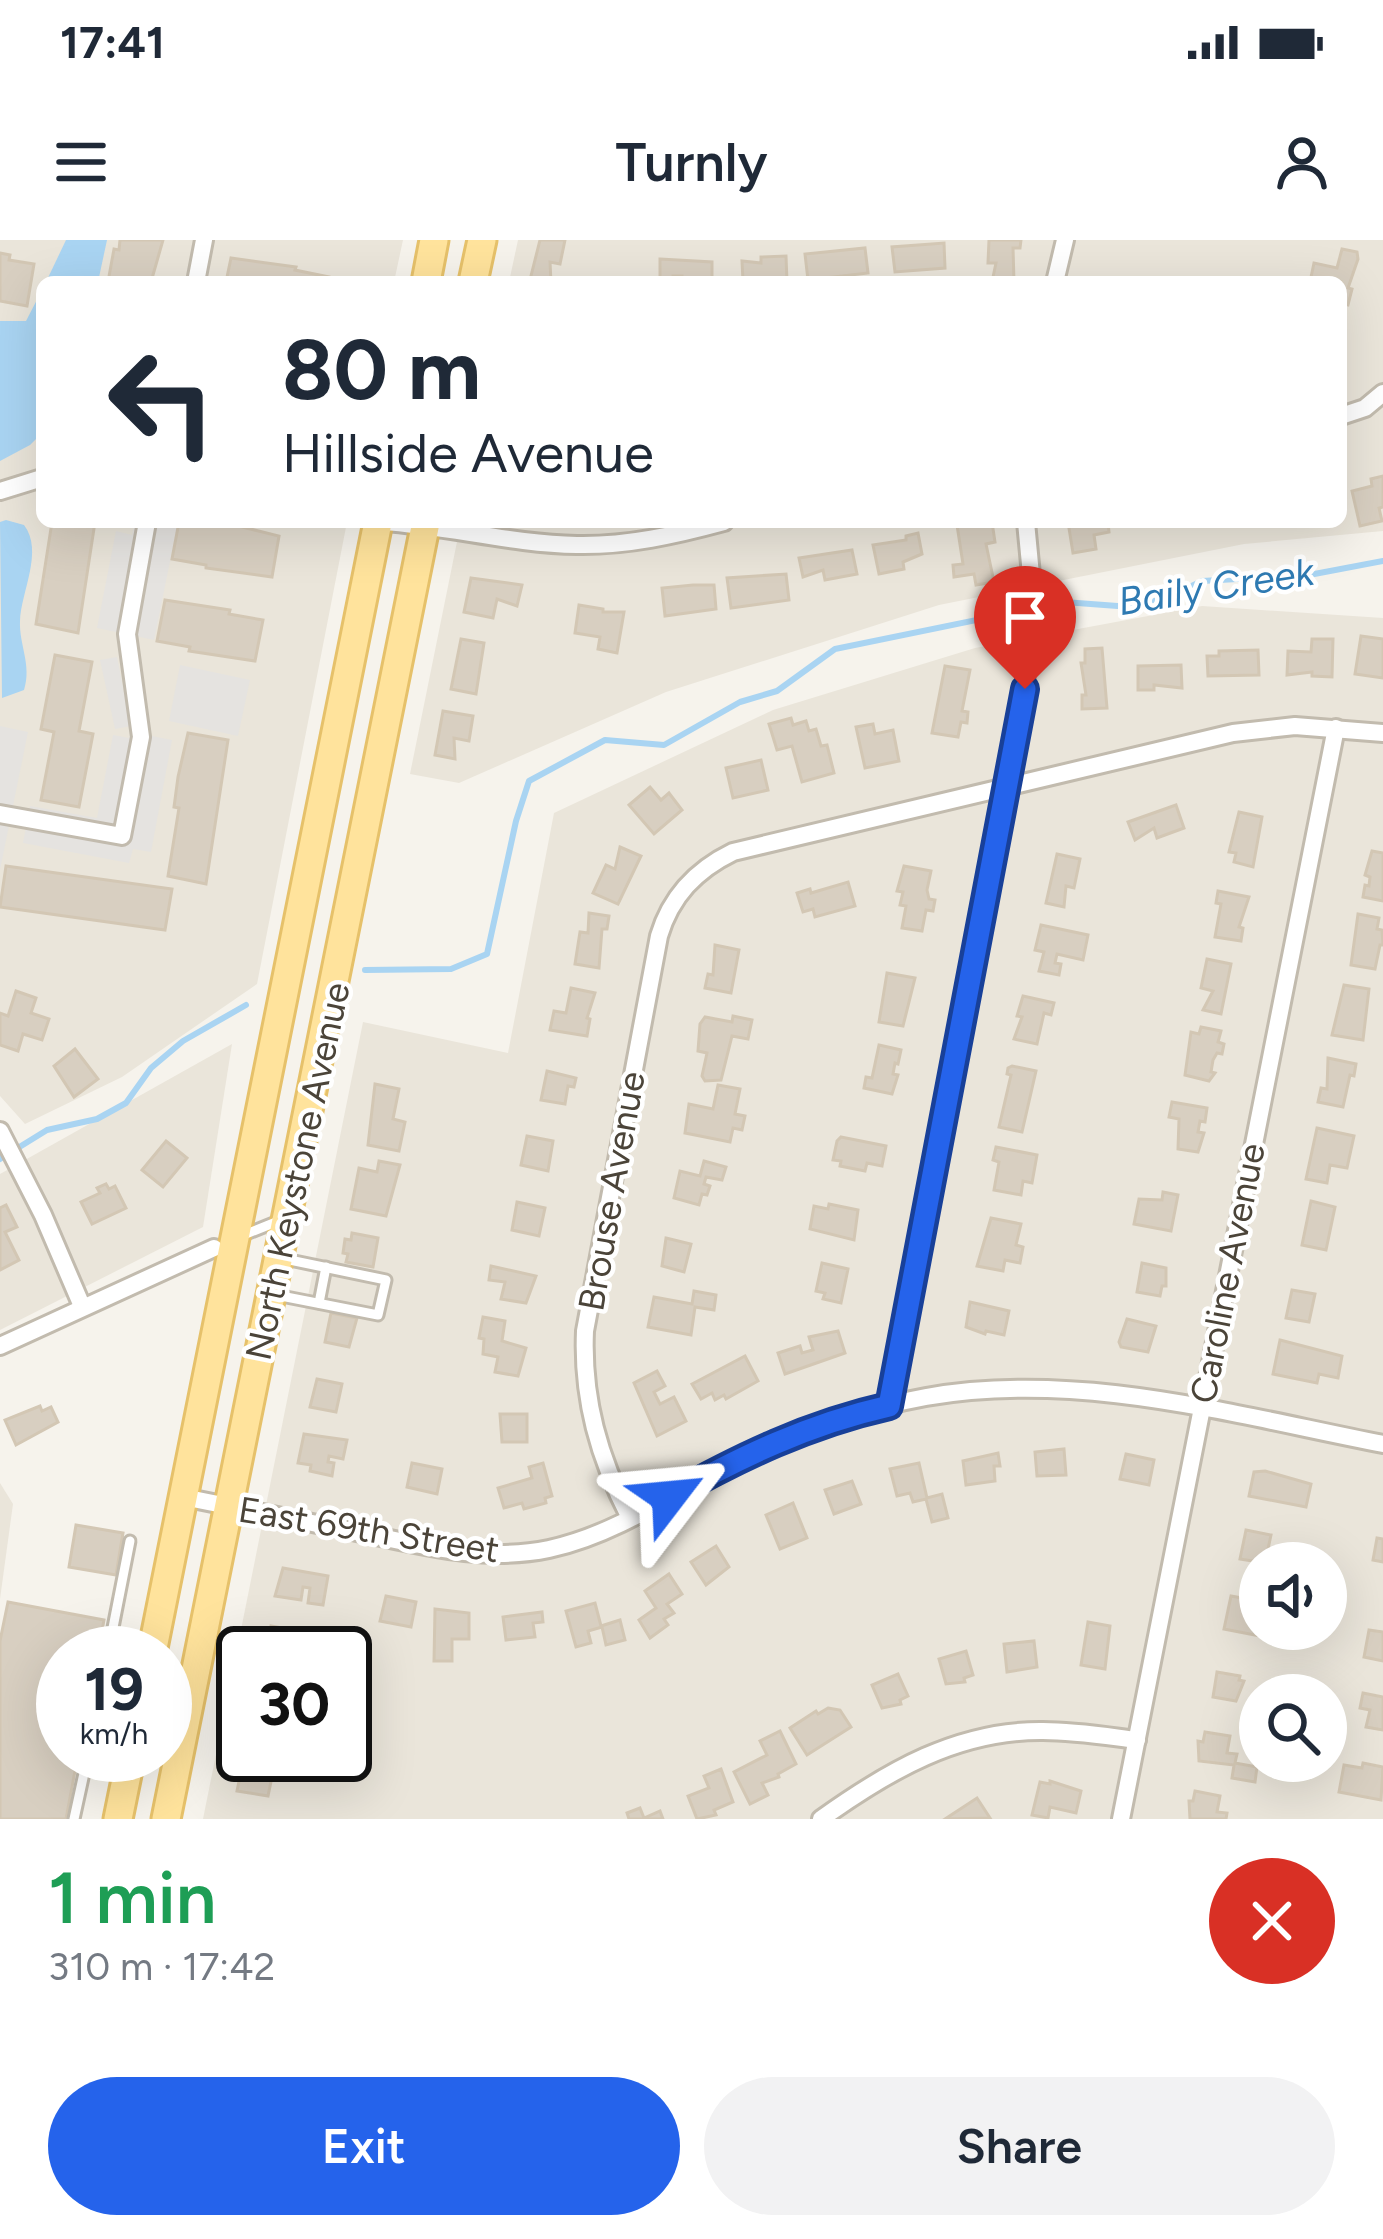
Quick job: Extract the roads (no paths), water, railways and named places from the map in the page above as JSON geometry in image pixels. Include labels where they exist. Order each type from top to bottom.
[{"type":"main road","points":[[427,276],[434,240]]},
{"type":"main road","points":[[474,276],[482,240]]},
{"type":"main road","name":"North Keystone Avenue","points":[[157,1626],[224,1243],[273,1050],[380,528]]},
{"type":"main road","name":"North Keystone Avenue","points":[[166,1819],[345,935],[416,528]]},
{"type":"main road","points":[[118,1819],[126,1782]]},
{"type":"street","points":[[197,276],[204,240]]},
{"type":"street","points":[[1056,276],[1065,240]]},
{"type":"street","points":[[1347,414],[1365,408],[1383,393]]},
{"type":"street","points":[[0,491],[36,480]]},
{"type":"street","points":[[0,814],[122,836],[142,728],[127,634],[146,528]]},
{"type":"street","points":[[454,528],[579,545],[673,536],[702,528]]},
{"type":"street","points":[[889,1406],[1008,785],[1032,622],[1026,528]]},
{"type":"street","points":[[1008,785],[1233,733],[1294,726],[1383,733]]},
{"type":"street","name":"Caroline Avenue","points":[[1121,1819],[1336,728]]},
{"type":"street","name":"Brouse Avenue","points":[[630,1518],[604,1465],[589,1408],[584,1350],[587,1312],[658,936],[670,906],[701,871],[733,852],[1008,785]]},
{"type":"street","points":[[2,1132],[82,1306]]},
{"type":"street","points":[[0,1346],[224,1243]]},
{"type":"street","name":"East 69th Street","points":[[183,1497],[480,1554],[550,1549],[630,1518],[752,1451],[824,1423],[965,1392],[1043,1388],[1129,1395],[1383,1444]]},
{"type":"street","points":[[821,1819],[904,1765],[968,1741],[1036,1731],[1137,1740]]},
{"type":"lane","points":[[224,1243],[286,1217]]},
{"type":"lane","points":[[271,1294],[378,1315],[386,1280],[278,1258]]},
{"type":"lane","points":[[319,1303],[326,1267]]},
{"type":"lane","points":[[113,1626],[130,1541]]},
{"type":"lane","points":[[74,1819],[82,1782]]},
{"type":"water","points":[[66,240],[107,240],[99,276],[49,276]]},
{"type":"water","points":[[36,302],[36,439],[0,461],[0,321],[26,321]]},
{"type":"water","points":[[0,522],[24,525],[32,559],[20,621],[26,681],[24,690],[2,698]]},
{"type":"waterway","name":"Baily Creek","points":[[365,970],[451,969],[487,954],[529,781],[605,740],[664,745],[740,702],[777,691],[835,649],[1064,602],[1131,607],[1167,598],[1202,581],[1309,575],[1383,561]]},
{"type":"waterway","name":"Baily Creek","points":[[0,1159],[47,1130],[97,1119],[126,1103],[151,1068],[183,1041],[246,1005]]}]
